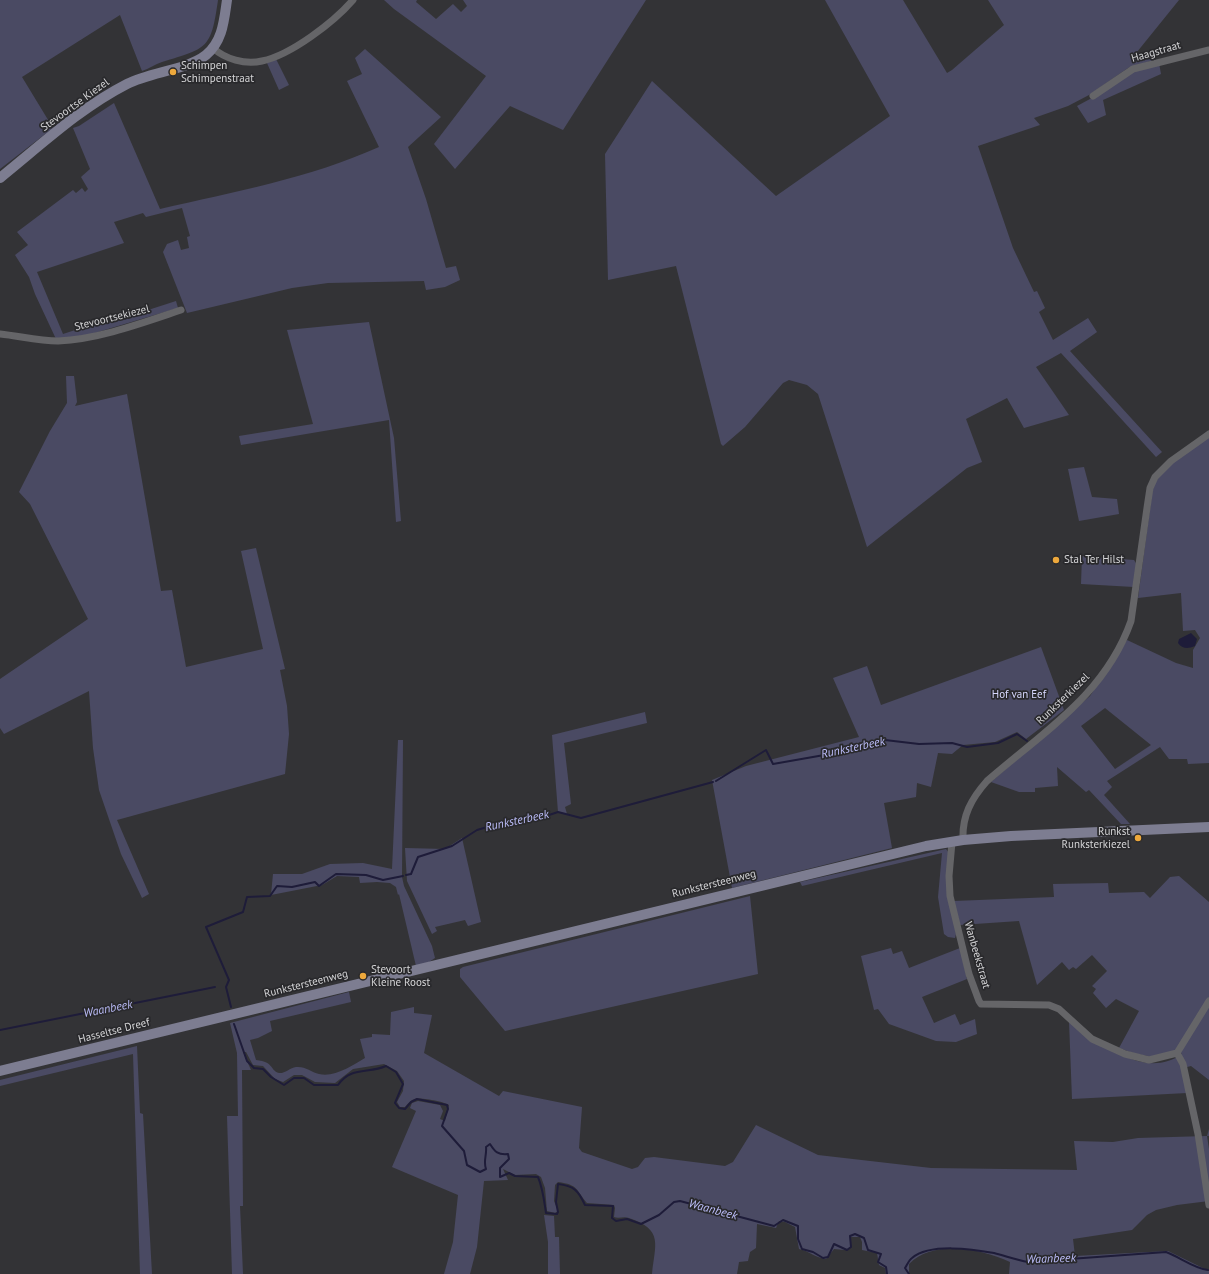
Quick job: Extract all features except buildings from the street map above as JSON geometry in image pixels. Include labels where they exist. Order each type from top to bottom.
[{"type":"street","name":"Stevoortse Kiezel","points":[[0,178],[82,113],[113,92],[141,78],[199,60],[213,48],[222,33],[227,0]]},
{"type":"street","points":[[213,48],[221,56],[229,59],[261,62],[284,52],[314,34],[332,21],[353,0]]},
{"type":"street","name":"Haagstraat","points":[[1093,96],[1133,69],[1209,50]]},
{"type":"street","name":"Stevoortsekiezel","points":[[0,334],[56,341],[80,339],[107,333],[181,310]]},
{"type":"street","name":"Runksterkiezel","points":[[963,840],[962,827],[977,792],[987,781],[1054,725],[1092,690],[1113,660],[1125,638],[1131,621],[1150,488],[1155,477],[1171,461],[1209,434]]},
{"type":"street","name":"Runkstersteenweg","points":[[233,1015],[882,855],[963,840],[1209,827]]},
{"type":"street","name":"Wanbeekstraat","points":[[952,842],[949,876],[950,896],[969,974],[978,1001],[981,1004],[1049,1005],[1060,1009],[1092,1039],[1126,1054],[1150,1060],[1177,1053]]},
{"type":"street","points":[[1209,1000],[1177,1053],[1183,1064],[1198,1134],[1209,1205]]},
{"type":"street","name":"Hasseltse Dreef","points":[[0,1071],[233,1015]]},
{"type":"green space","points":[[0,0],[218,0],[213,28],[209,37],[205,44],[189,53],[159,63],[142,71],[120,15],[22,77],[53,128],[0,169]]},
{"type":"green space","points":[[384,0],[417,0],[416,2],[436,19],[453,4],[461,12],[467,6],[463,0],[646,0],[563,130],[510,106],[455,169],[434,144],[486,76],[394,9]]},
{"type":"green space","points":[[825,0],[903,0],[947,73],[1004,25],[988,0],[1179,0],[1137,52],[1139,58],[1154,60],[1128,68],[1089,95],[1068,106],[1034,118],[1040,125],[978,146],[1013,248],[1034,292],[1037,291],[1045,308],[1039,312],[1053,340],[1088,318],[1097,332],[1070,351],[1162,452],[1156,457],[1061,353],[1036,367],[1069,415],[1024,428],[1007,398],[966,419],[982,462],[967,468],[867,547],[818,394],[807,385],[789,380],[783,383],[745,427],[723,446],[721,444],[676,266],[608,280],[605,154],[652,81],[776,196],[890,116]]},
{"type":"green space","points":[[365,49],[441,117],[408,147],[426,199],[446,268],[456,266],[460,280],[445,287],[426,290],[424,281],[328,283],[292,288],[187,313],[163,252],[167,244],[178,240],[181,250],[189,248],[187,237],[190,236],[182,208],[146,217],[143,213],[114,222],[124,243],[37,272],[63,334],[106,320],[108,323],[176,301],[178,308],[88,335],[56,339],[35,294],[29,277],[15,255],[28,245],[17,232],[73,190],[76,193],[82,188],[85,192],[88,189],[81,177],[90,169],[73,128],[79,126],[114,103],[160,209],[299,176],[353,158],[379,147],[347,81],[362,74],[355,58]]},
{"type":"green space","points":[[276,59],[289,85],[279,90],[267,63]]},
{"type":"green space","points":[[1159,63],[1161,74],[1103,100],[1106,115],[1088,123],[1077,106],[1103,92],[1131,72]]},
{"type":"green space","points":[[369,322],[394,438],[401,521],[396,522],[389,420],[241,445],[239,436],[313,424],[287,330]]},
{"type":"green space","points":[[66,376],[74,376],[77,402],[75,406],[127,394],[161,591],[172,590],[186,667],[263,649],[241,551],[256,548],[285,669],[280,670],[287,706],[289,734],[285,774],[117,820],[149,894],[142,898],[121,854],[99,790],[93,748],[89,691],[4,734],[0,728],[0,679],[88,619],[30,504],[19,492],[50,431],[67,403]]},
{"type":"green space","points":[[1209,437],[1209,763],[1188,764],[1187,759],[1169,759],[1160,747],[1107,781],[1112,787],[1104,795],[1130,824],[1121,824],[1089,790],[1086,792],[1057,767],[1058,786],[1035,788],[1035,792],[1019,792],[991,782],[1090,696],[1127,640],[1176,663],[1193,668],[1193,650],[1200,638],[1195,630],[1183,631],[1181,593],[1138,598],[1153,487],[1170,465]],"holes":[[[1105,708],[1151,745],[1115,769],[1081,726]]]},
{"type":"green space","points":[[1084,467],[1092,497],[1117,499],[1119,514],[1079,521],[1068,469]]},
{"type":"green space","points":[[1082,556],[1134,560],[1137,565],[1134,587],[1081,584]]},
{"type":"green space","name":"Hof van Eef","points":[[1041,647],[1064,710],[1026,739],[1017,732],[995,742],[963,745],[952,754],[938,753],[931,787],[917,783],[916,797],[884,803],[892,848],[732,888],[712,780],[746,766],[859,737],[833,678],[867,666],[881,705]]},
{"type":"green space","points":[[645,712],[647,723],[564,743],[571,804],[565,807],[567,814],[558,812],[552,735]]},
{"type":"green space","points":[[398,740],[403,740],[402,877],[404,886],[432,946],[435,958],[429,962],[416,966],[399,894],[398,895],[396,887],[390,883],[360,883],[359,877],[337,876],[322,885],[271,895],[273,874],[302,874],[330,864],[363,863],[392,869]]},
{"type":"green space","points":[[462,838],[481,922],[468,926],[465,920],[435,927],[437,931],[432,934],[407,881],[405,848],[445,849]]},
{"type":"green space","points":[[946,849],[949,853],[956,934],[955,938],[948,937],[944,934],[938,897],[942,853],[802,886],[800,882]]},
{"type":"green space","points":[[1179,876],[1209,902],[1209,1080],[1191,1066],[1187,1067],[1187,1093],[1072,1099],[1069,1021],[1108,1048],[1122,1056],[1137,1061],[1153,1063],[1167,1061],[1182,1054],[1178,1051],[1169,1054],[1148,1056],[1119,1048],[1139,1011],[1116,999],[1106,1008],[1093,993],[1096,989],[1092,986],[1107,971],[1092,955],[1076,969],[1073,967],[1069,970],[1062,962],[1037,985],[1019,921],[960,925],[954,901],[1054,897],[1053,884],[1108,883],[1109,893],[1144,892],[1150,898],[1170,877]]},
{"type":"green space","points":[[750,896],[758,974],[505,1031],[460,977],[460,969],[463,967]]},
{"type":"green space","points":[[891,948],[893,954],[902,951],[909,968],[960,948],[967,979],[922,997],[934,1023],[955,1014],[960,1025],[975,1019],[977,1034],[956,1042],[936,1041],[889,1024],[878,1009],[874,1010],[861,956]]},
{"type":"green space","points":[[349,992],[351,1002],[270,1021],[272,1031],[250,1040],[256,1060],[266,1062],[279,1073],[299,1067],[325,1075],[337,1073],[365,1058],[360,1039],[372,1037],[372,1034],[390,1035],[391,1012],[414,1007],[414,1013],[432,1015],[424,1053],[499,1096],[503,1091],[582,1107],[579,1148],[582,1152],[632,1169],[638,1167],[645,1158],[654,1157],[725,1166],[733,1162],[756,1125],[818,1155],[931,1168],[1077,1170],[1074,1141],[1113,1142],[1138,1138],[1207,1136],[1209,1149],[1209,1201],[1177,1205],[1156,1210],[1147,1215],[1132,1230],[1073,1239],[1075,1256],[1168,1251],[1209,1271],[1209,1274],[1009,1274],[1010,1262],[998,1257],[972,1250],[944,1249],[931,1251],[919,1256],[909,1264],[909,1274],[886,1274],[885,1268],[879,1265],[877,1253],[862,1250],[862,1242],[860,1237],[851,1237],[850,1248],[845,1250],[834,1249],[826,1259],[799,1249],[795,1227],[779,1221],[776,1228],[757,1224],[756,1248],[750,1252],[748,1261],[739,1262],[737,1274],[652,1274],[655,1239],[648,1228],[629,1218],[614,1217],[614,1205],[587,1203],[576,1188],[565,1183],[558,1182],[555,1185],[554,1201],[558,1211],[555,1213],[547,1211],[545,1188],[541,1177],[536,1174],[515,1175],[503,1169],[508,1180],[484,1181],[477,1247],[470,1274],[444,1274],[453,1242],[458,1195],[392,1167],[416,1111],[410,1108],[412,1103],[418,1101],[440,1105],[443,1111],[440,1119],[445,1121],[449,1105],[433,1100],[414,1099],[405,1107],[400,1107],[397,1102],[403,1091],[404,1081],[397,1071],[384,1064],[353,1069],[335,1083],[315,1082],[302,1075],[294,1075],[283,1082],[275,1079],[263,1066],[253,1065],[246,1052],[243,1052],[251,1070],[242,1070],[243,1206],[240,1206],[243,1274],[232,1274],[227,1116],[238,1116],[237,1053],[230,1023]]},
{"type":"green space","points":[[137,1046],[140,1113],[143,1114],[152,1274],[140,1274],[133,1054],[0,1086],[0,1080]]},
{"type":"green space","points":[[544,1215],[554,1216],[555,1237],[559,1237],[560,1274],[548,1274],[548,1242]]},
{"type":"shaded area","points":[[1191,633],[1197,639],[1195,646],[1185,648],[1178,643],[1179,639]]},
{"type":"waterway","name":"Runksterbeek","points":[[716,781],[766,750],[773,764],[847,751],[885,740],[919,744],[952,743],[967,747],[998,743],[1017,734],[1027,741]]},
{"type":"waterway","name":"Runksterbeek","points":[[406,875],[411,874],[418,857],[452,846],[477,830],[534,815],[549,815],[558,812],[581,818],[713,782]]},
{"type":"waterway","name":"Runksterbeek","points":[[226,987],[229,980],[206,927],[243,912],[247,897],[270,896],[277,886],[292,887],[315,882],[319,886],[336,874],[366,875],[383,880],[403,876]]},
{"type":"waterway","name":"Waanbeek","points":[[0,1030],[215,987]]},
{"type":"waterway","name":"Waanbeek","points":[[226,987],[231,1007]]},
{"type":"waterway","name":"Waanbeek","points":[[234,1024],[247,1061],[254,1068],[263,1069],[271,1077],[284,1085],[294,1078],[304,1078],[314,1085],[338,1085],[348,1075],[386,1066],[396,1072],[403,1084],[395,1103],[399,1108],[405,1109],[411,1102],[417,1099],[447,1105],[448,1109],[442,1126],[464,1151],[467,1165],[480,1172],[486,1169],[486,1147],[490,1144],[497,1152],[508,1154],[509,1159],[500,1168],[500,1177],[509,1173],[515,1176],[538,1177],[546,1213],[557,1214],[558,1212],[556,1202],[558,1184],[568,1186],[578,1192],[585,1205],[613,1206],[612,1218],[616,1221],[627,1219],[641,1224],[659,1215],[674,1202],[680,1201],[774,1226],[783,1220],[798,1226],[798,1239],[802,1249],[813,1252],[823,1258],[828,1257],[834,1244],[847,1250],[851,1247],[850,1236],[855,1234],[864,1238],[868,1250],[881,1254],[878,1262],[886,1267],[887,1274]]},
{"type":"waterway","name":"Waanbeek","points":[[909,1274],[905,1268],[909,1261],[920,1253],[929,1250],[952,1248],[994,1253],[1028,1262],[1166,1252],[1197,1267],[1208,1270]]},
{"type":"place","name":"Schimpen Schimpenstraat","points":[[173,72]]},
{"type":"place","name":"Stal Ter Hilst","points":[[1056,560]]},
{"type":"place","name":"Runkst Runksterkiezel","points":[[1138,838]]},
{"type":"place","name":"Stevoort Kleine Roost","points":[[363,976]]}]
